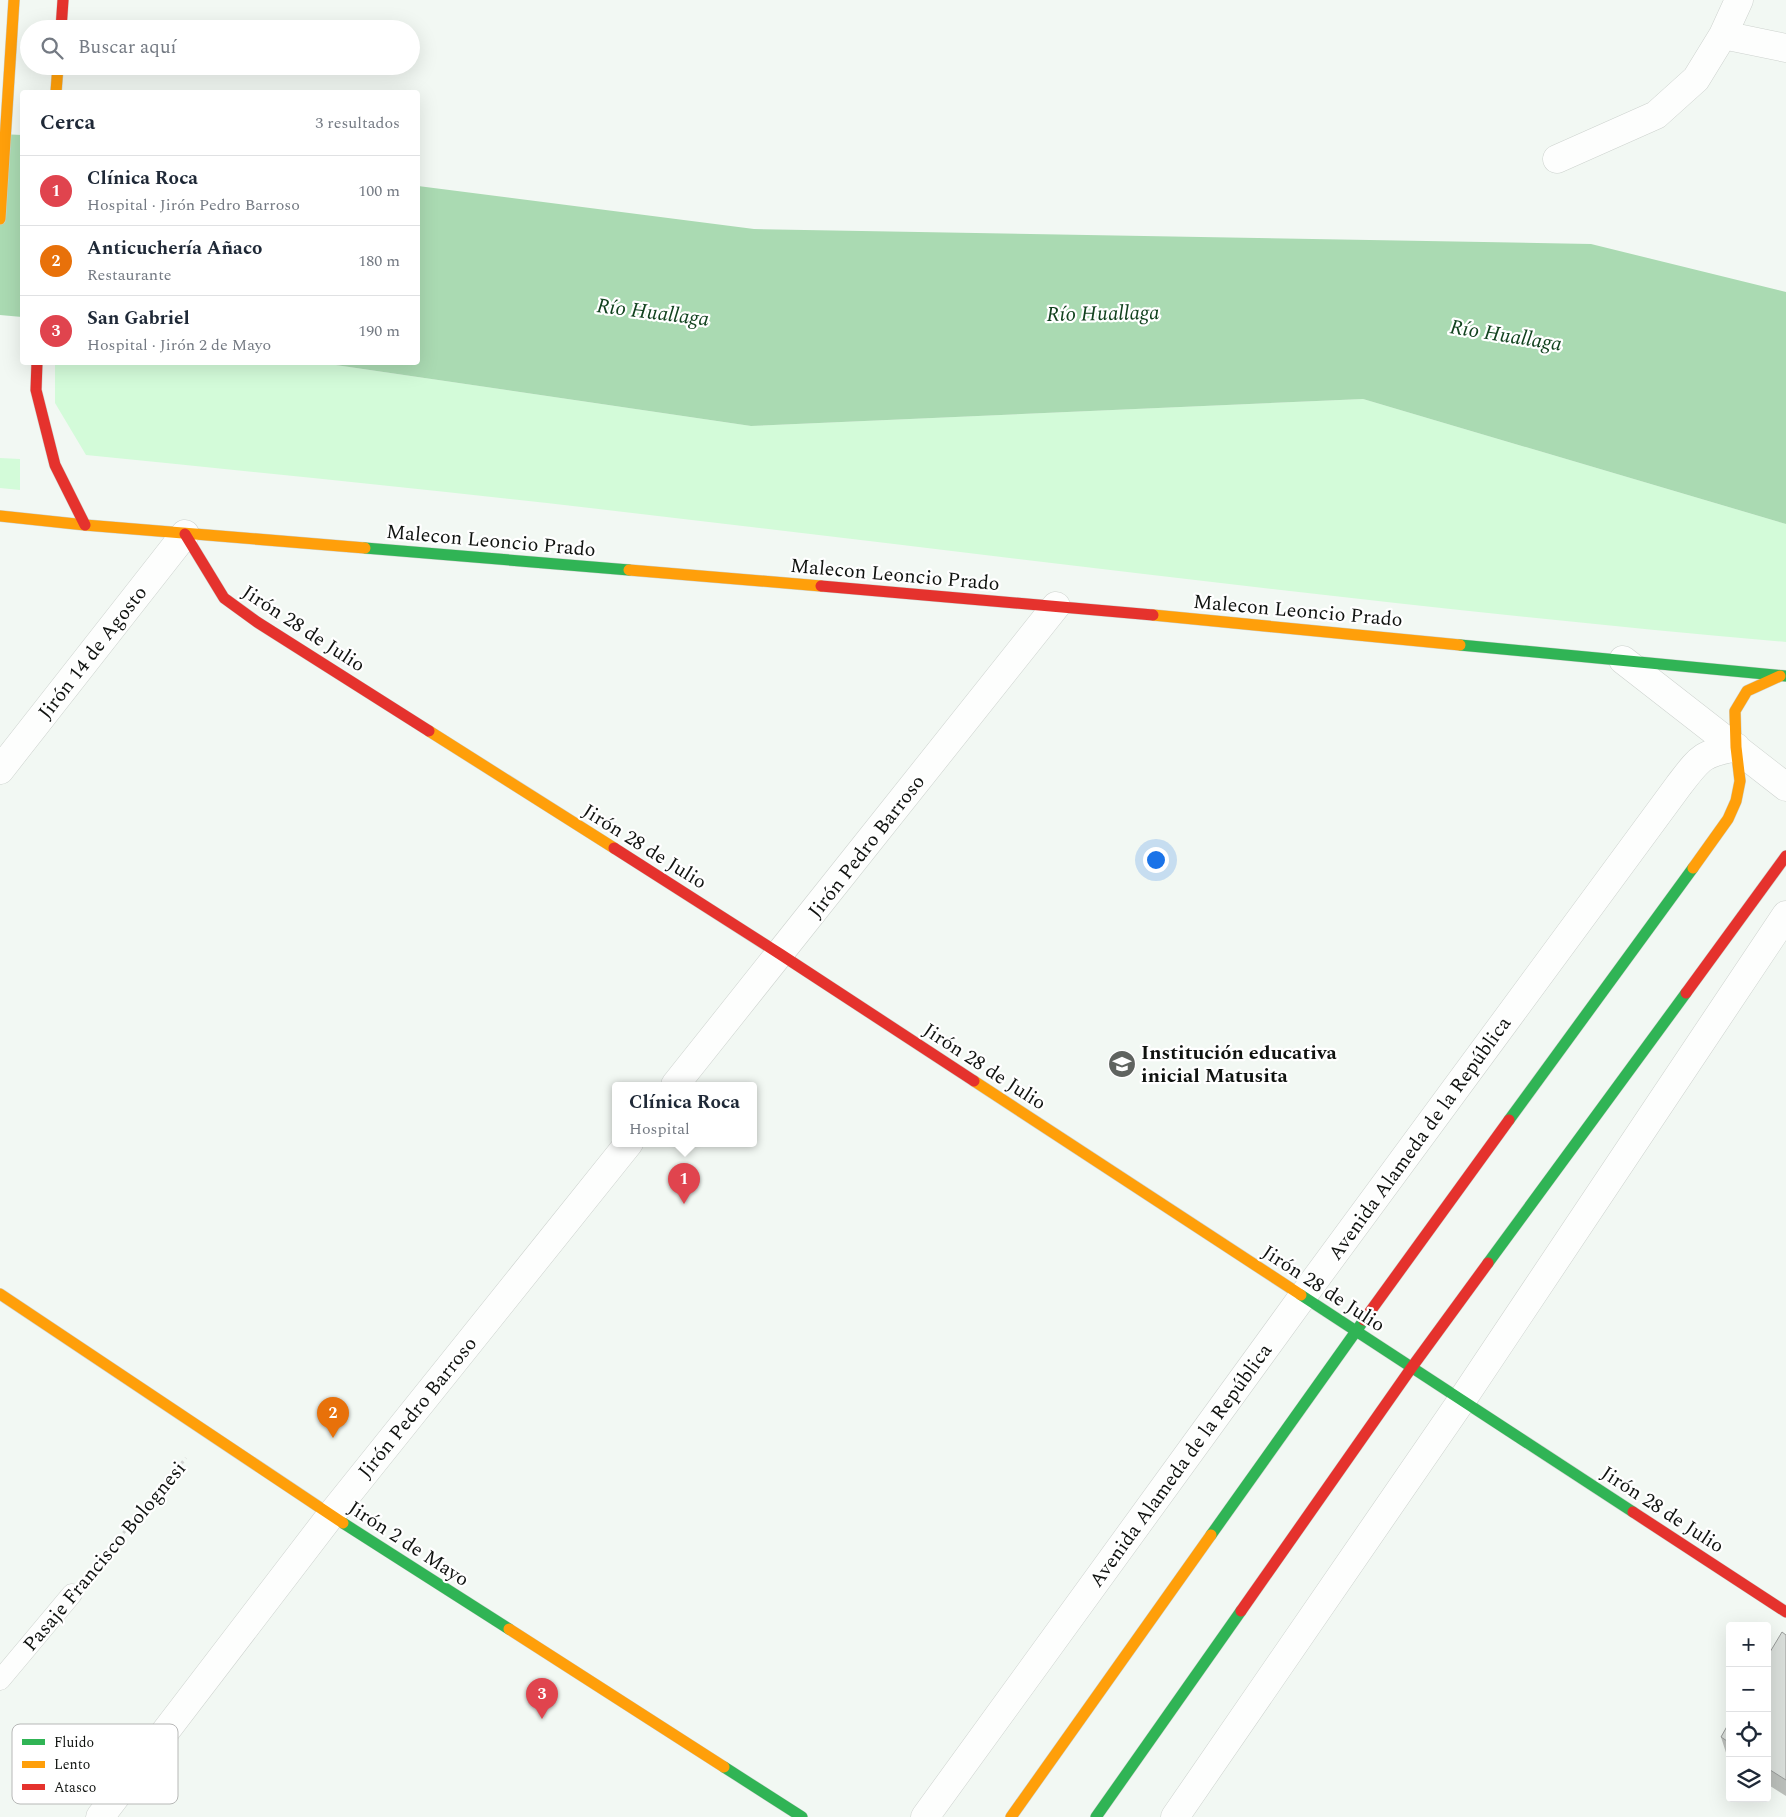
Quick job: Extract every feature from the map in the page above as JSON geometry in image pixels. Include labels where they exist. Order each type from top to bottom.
[{"type":"main road","points":[[0,220],[14,0]]},
{"type":"main road","points":[[62,20],[63,0]]},
{"type":"main road","points":[[56,90],[57,75]]},
{"type":"main road","points":[[38,365],[36,390],[55,465],[85,526]]},
{"type":"main road","name":"Malecon Leoncio Prado","points":[[0,516],[85,526],[1056,606],[1783,676]]},
{"type":"main road","name":"Jirón 28 de Julio","points":[[184,534],[224,598],[257,622],[780,954],[1786,1612]]},
{"type":"main road","points":[[1011,1817],[1356,1331],[1728,819],[1736,801],[1740,781],[1736,747],[1735,711],[1747,691],[1783,676]]},
{"type":"main road","points":[[1096,1817],[1412,1367],[1786,856]]},
{"type":"main road","name":"Jirón 2 de Mayo","points":[[0,1294],[330,1514],[802,1817]]},
{"type":"street","points":[[1557,159],[1656,115],[1696,79],[1723,35],[1739,0]]},
{"type":"street","points":[[1723,35],[1786,48]]},
{"type":"street","name":"Jirón 14 de Agosto","points":[[0,770],[184,534]]},
{"type":"street","name":"Jirón Pedro Barroso","points":[[677,1082],[1056,606]]},
{"type":"street","points":[[1623,660],[1786,787]]},
{"type":"street","name":"Avenida Alameda de la República","points":[[925,1817],[1303,1296],[1700,758],[1714,751],[1736,747]]},
{"type":"street","points":[[1175,1817],[1462,1400],[1786,915]]},
{"type":"street","name":"Jirón Pedro Barroso","points":[[171,1724],[330,1514],[626,1147]]},
{"type":"street","name":"Jirón Pedro Barroso","points":[[100,1817],[110,1804]]},
{"type":"lane","name":"Pasaje Francisco Bolognesi","points":[[0,1680],[72,1594]]},
{"type":"path","name":"Pasaje Francisco Bolognesi","points":[[72,1594],[208,1432]]},
{"type":"shaded area","points":[[55,365],[336,365],[751,426],[1363,399],[1786,524],[1786,642],[1487,613],[590,508],[86,455],[55,403]]},
{"type":"shaded area","points":[[0,458],[20,459],[20,490],[0,488]]},
{"type":"water","points":[[0,134],[20,135],[20,317],[0,315]]},
{"type":"water","name":"Río Huallaga","points":[[420,186],[754,229],[1591,244],[1786,292],[1786,524],[1363,399],[751,426],[336,365],[420,365]]},
{"type":"building","points":[[1782,1632],[1786,1635],[1786,1780],[1771,1771],[1771,1650]]},
{"type":"building","points":[[1726,1728],[1726,1740],[1721,1737]]},
{"type":"traffic: fast","points":[[365,548],[629,570]]},
{"type":"traffic: fast","points":[[1460,645],[1786,676]]},
{"type":"traffic: fast","points":[[1509,1120],[1693,868]]},
{"type":"traffic: fast","points":[[1488,1263],[1686,993]]},
{"type":"traffic: fast","points":[[1301,1295],[1633,1512]]},
{"type":"traffic: fast","points":[[1211,1535],[1364,1320]]},
{"type":"traffic: fast","points":[[343,1523],[509,1629]]},
{"type":"traffic: fast","points":[[1096,1817],[1241,1611]]},
{"type":"traffic: fast","points":[[724,1767],[802,1817]]},
{"type":"traffic: slow","points":[[0,219],[14,0]]},
{"type":"traffic: slow","points":[[56,90],[57,75]]},
{"type":"traffic: slow","points":[[0,516],[85,525],[365,548]]},
{"type":"traffic: slow","points":[[629,570],[821,586]]},
{"type":"traffic: slow","points":[[1153,615],[1460,645]]},
{"type":"traffic: slow","points":[[1693,868],[1728,819],[1736,801],[1740,781],[1736,747],[1735,711],[1747,691],[1780,676]]},
{"type":"traffic: slow","points":[[429,731],[614,848]]},
{"type":"traffic: slow","points":[[974,1081],[1301,1295]]},
{"type":"traffic: slow","points":[[0,1294],[343,1523]]},
{"type":"traffic: slow","points":[[1011,1817],[1211,1535]]},
{"type":"traffic: slow","points":[[509,1629],[724,1767]]},
{"type":"traffic: jam","points":[[62,20],[63,0]]},
{"type":"traffic: jam","points":[[37,365],[36,390],[55,465],[85,525]]},
{"type":"traffic: jam","points":[[185,534],[224,598],[257,622],[429,731]]},
{"type":"traffic: jam","points":[[821,586],[1153,615]]},
{"type":"traffic: jam","points":[[614,848],[974,1081]]},
{"type":"traffic: jam","points":[[1686,993],[1786,856]]},
{"type":"traffic: jam","points":[[1364,1320],[1509,1120]]},
{"type":"traffic: jam","points":[[1241,1611],[1412,1367],[1488,1263]]},
{"type":"traffic: jam","points":[[1633,1512],[1786,1612]]},
{"type":"place","name":"Institución educativa inicial Matusita","points":[[1122,1064]]},
{"type":"place","name":"Clínica Roca","points":[[684,1204]]},
{"type":"place","name":"Anticuchería Añaco","points":[[333,1438]]},
{"type":"place","name":"San Gabriel","points":[[542,1719]]}]
